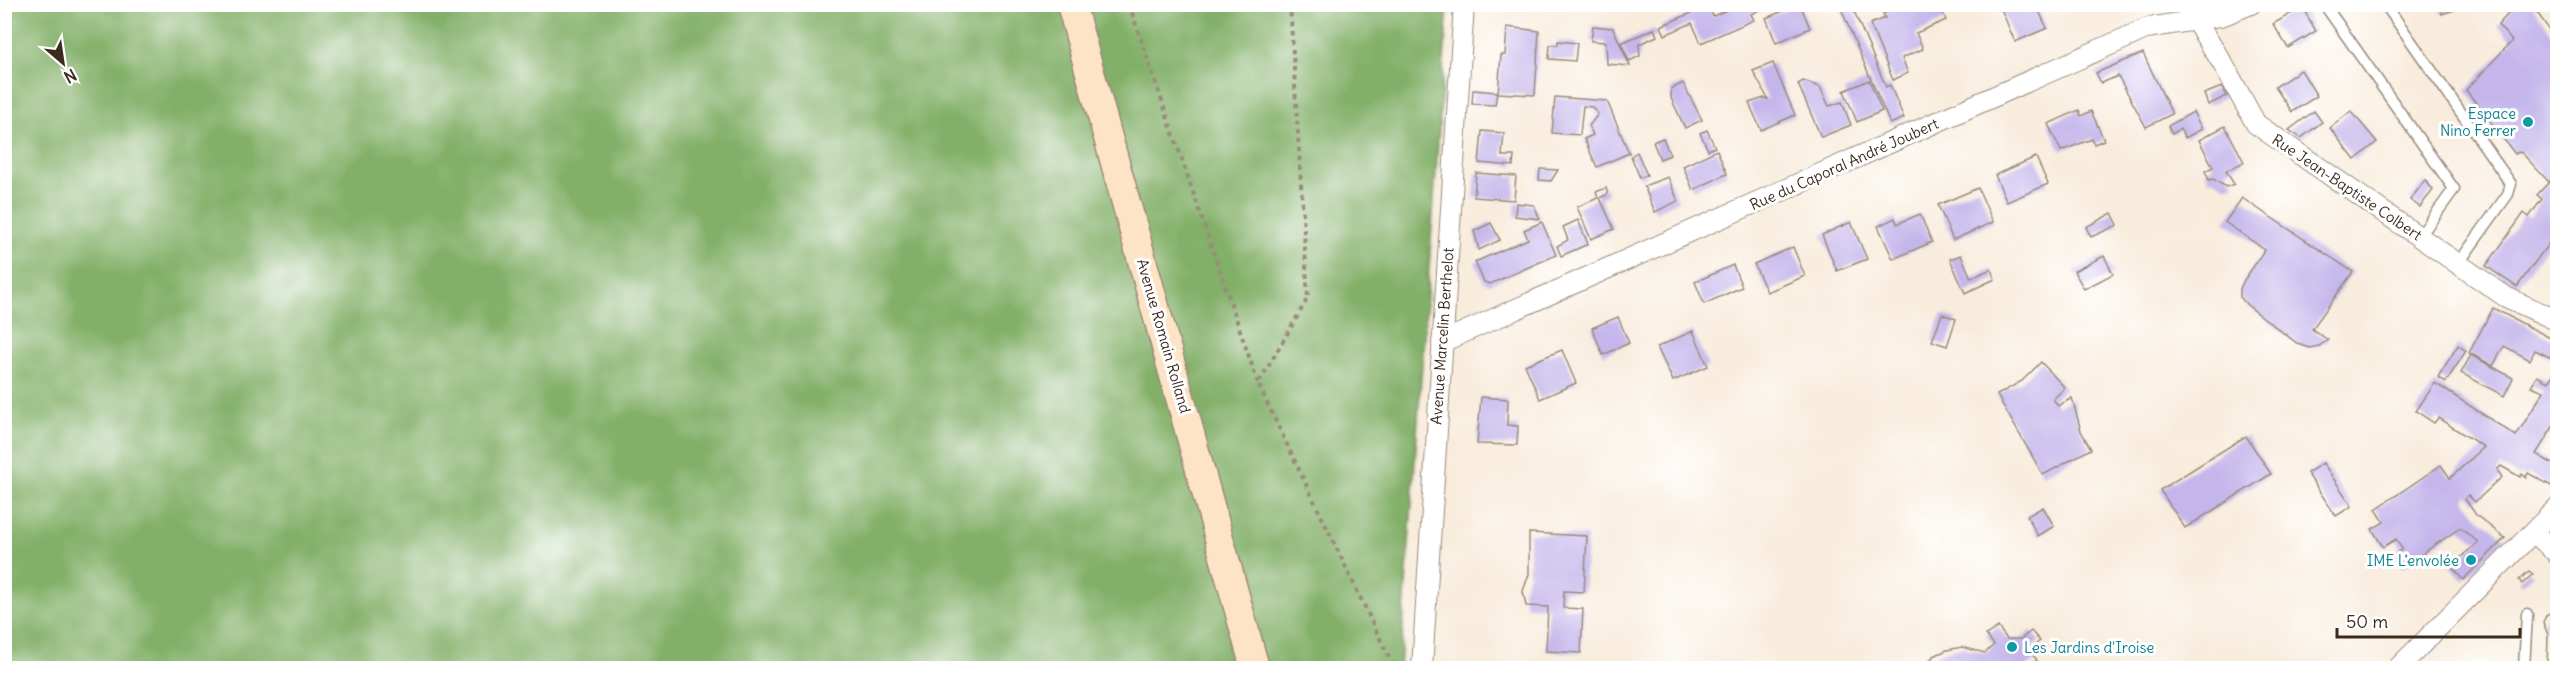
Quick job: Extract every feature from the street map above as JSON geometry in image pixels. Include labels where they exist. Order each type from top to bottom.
[{"type":"main road","name":"Avenue Romain Rolland","points":[[1071,4],[1255,669]]},
{"type":"street","name":"Avenue Marcelin Berthelot","points":[[1422,669],[1464,4]]},
{"type":"street","name":"Rue Jean-Baptiste Colbert","points":[[2185,4],[2256,124],[2506,297],[2558,321]]},
{"type":"street","name":"Rue du Caporal André Joubert","points":[[1442,342],[2148,28],[2197,21],[2251,4]]},
{"type":"street","points":[[2398,669],[2558,507]]},
{"type":"street","points":[[2534,532],[2558,555]]},
{"type":"lane","points":[[2324,4],[2454,189],[2420,236]]},
{"type":"lane","points":[[2385,4],[2511,184],[2508,194],[2458,264]]},
{"type":"lane","points":[[2524,669],[2527,614]]},
{"type":"path","points":[[1129,4],[1258,384],[1394,669]]},
{"type":"path","points":[[1258,384],[1308,298],[1290,4]]},
{"type":"green space","points":[[4,5],[1448,5],[1400,668],[5,668]]},
{"type":"building","points":[[1800,4],[1810,28],[1776,43],[1766,18]]},
{"type":"building","points":[[1839,4],[1851,4],[1886,87],[1890,85],[1904,118],[1890,124]]},
{"type":"building","points":[[1907,4],[1939,4],[1946,20],[1916,33],[1923,49],[1902,58],[1908,73],[1893,80],[1870,24],[1885,18],[1883,14]]},
{"type":"building","points":[[1999,4],[2054,4],[2039,11],[2047,28],[2015,42]]},
{"type":"building","points":[[2439,4],[2469,4],[2469,5],[2442,14]]},
{"type":"building","name":"Espace Nino Ferrer","points":[[2517,4],[2531,4],[2558,42],[2558,174],[2549,182],[2520,151],[2515,154],[2466,90],[2512,41],[2498,25]]},
{"type":"building","points":[[1739,5],[1760,5],[1762,9],[1751,14],[1754,20],[1701,43],[1692,23],[1665,35],[1661,26],[1708,6],[1713,16]]},
{"type":"building","points":[[2302,7],[2316,31],[2288,48],[2273,24]]},
{"type":"building","points":[[1593,26],[1613,28],[1630,66],[1607,64],[1606,42],[1591,41]]},
{"type":"building","points":[[1507,27],[1539,31],[1535,95],[1498,93],[1501,55],[1505,55]]},
{"type":"building","points":[[1654,29],[1657,36],[1639,44],[1640,56],[1629,61],[1621,43]]},
{"type":"building","points":[[1558,41],[1577,43],[1575,61],[1549,59],[1550,45],[1558,45]]},
{"type":"building","points":[[2143,53],[2172,114],[2146,127],[2118,76],[2101,83],[2096,73]]},
{"type":"building","points":[[1773,63],[1795,115],[1761,130],[1749,103],[1764,98],[1768,99],[1753,71]]},
{"type":"building","points":[[2301,70],[2317,96],[2292,112],[2275,87]]},
{"type":"building","points":[[1869,80],[1882,111],[1857,122],[1844,91]]},
{"type":"building","points":[[1803,81],[1820,87],[1829,106],[1842,102],[1851,125],[1821,137],[1798,84]]},
{"type":"building","points":[[1683,83],[1702,120],[1685,128],[1671,98],[1671,89]]},
{"type":"building","points":[[2222,87],[2227,96],[2208,105],[2204,94]]},
{"type":"building","points":[[1473,90],[1497,92],[1495,105],[1472,104]]},
{"type":"building","points":[[1555,97],[1607,101],[1629,153],[1597,167],[1584,139],[1593,135],[1589,126],[1598,114],[1592,107],[1583,106],[1580,135],[1552,133]]},
{"type":"building","points":[[2079,110],[2081,116],[2091,111],[2104,140],[2094,144],[2092,139],[2061,151],[2048,124]]},
{"type":"building","points":[[2314,111],[2322,122],[2301,138],[2289,130]]},
{"type":"building","points":[[2351,111],[2377,142],[2355,160],[2330,128]]},
{"type":"building","points":[[2193,112],[2202,129],[2185,138],[2180,129],[2172,134],[2168,126]]},
{"type":"building","points":[[2225,126],[2244,162],[2226,171],[2234,184],[2226,187],[2213,179],[2209,180],[2205,171],[2213,167],[2199,140]]},
{"type":"building","points":[[1707,130],[1715,147],[1708,150],[1700,133]]},
{"type":"building","points":[[1482,131],[1504,133],[1502,156],[1514,156],[1513,166],[1479,163]]},
{"type":"building","points":[[1663,138],[1670,155],[1660,159],[1653,142]]},
{"type":"building","points":[[1717,150],[1727,174],[1693,190],[1683,166]]},
{"type":"building","points":[[1637,152],[1647,175],[1640,178],[1631,156]]},
{"type":"building","points":[[2036,157],[2048,184],[2007,202],[1995,175]]},
{"type":"building","points":[[1540,169],[1558,170],[1551,181],[1539,180]]},
{"type":"building","points":[[1476,173],[1516,176],[1514,200],[1474,197]]},
{"type":"building","points":[[1668,177],[1678,201],[1655,212],[1644,186]]},
{"type":"building","points":[[2425,180],[2433,190],[2420,207],[2410,200]]},
{"type":"building","points":[[2549,182],[2558,189],[2558,224],[2551,233],[2554,236],[2517,287],[2486,266],[2524,213],[2529,217],[2542,199],[2537,195]]},
{"type":"building","points":[[1606,188],[1608,194],[1600,198],[1614,229],[1591,239],[1577,207],[1598,198],[1596,192]]},
{"type":"building","points":[[1978,188],[1993,222],[1953,240],[1938,205]]},
{"type":"building","points":[[2242,198],[2353,272],[2312,329],[2328,340],[2319,346],[2310,348],[2298,344],[2247,305],[2240,297],[2240,289],[2244,280],[2265,250],[2225,222]]},
{"type":"building","points":[[1516,203],[1534,205],[1540,219],[1515,216]]},
{"type":"building","points":[[2112,213],[2118,225],[2091,237],[2086,227]]},
{"type":"building","points":[[1920,214],[1932,242],[1893,259],[1878,226],[1895,218],[1897,224]]},
{"type":"building","points":[[1578,220],[1588,244],[1561,256],[1557,246],[1568,240],[1563,227]]},
{"type":"building","points":[[1542,222],[1556,255],[1490,284],[1484,282],[1475,262],[1528,239],[1524,230]]},
{"type":"building","points":[[1851,222],[1867,259],[1837,271],[1822,235]]},
{"type":"building","points":[[1491,223],[1500,240],[1479,250],[1474,231]]},
{"type":"building","points":[[1793,247],[1805,276],[1767,292],[1754,264]]},
{"type":"building","points":[[1961,255],[1971,278],[1991,269],[1995,279],[1965,293],[1950,259]]},
{"type":"building","points":[[2104,256],[2113,274],[2084,289],[2074,271]]},
{"type":"building","points":[[1733,265],[1742,287],[1704,304],[1695,282]]},
{"type":"building","points":[[2493,308],[2558,342],[2558,361],[2535,350],[2530,360],[2504,346],[2493,366],[2469,353]]},
{"type":"building","points":[[1942,314],[1956,319],[1947,346],[1932,341]]},
{"type":"building","points":[[1618,317],[1629,343],[1603,355],[1592,328]]},
{"type":"building","points":[[1693,331],[1708,366],[1673,381],[1657,347]]},
{"type":"building","points":[[2458,345],[2466,351],[2446,382],[2438,377]]},
{"type":"building","points":[[1562,350],[1576,383],[1540,399],[1525,365]]},
{"type":"building","points":[[2471,355],[2513,378],[2504,396],[2461,373]]},
{"type":"building","points":[[2041,362],[2065,388],[2053,399],[2058,406],[2072,398],[2081,431],[2091,449],[2043,475],[1997,395],[2022,381]]},
{"type":"building","points":[[2558,366],[2558,419],[2536,454],[2558,467],[2558,485],[2555,488],[2528,473],[2526,477],[2522,474],[2520,477],[2501,466],[2497,470],[2502,477],[2475,502],[2468,495],[2465,499],[2476,515],[2505,538],[2463,580],[2451,566],[2478,542],[2460,528],[2403,567],[2395,554],[2402,549],[2396,539],[2383,547],[2372,529],[2384,522],[2376,509],[2441,465],[2450,478],[2484,447],[2438,418],[2434,423],[2416,411],[2435,383],[2516,436],[2544,391],[2531,386],[2537,376],[2548,382]]},
{"type":"building","points":[[1481,397],[1508,399],[1507,425],[1518,426],[1517,445],[1477,444]]},
{"type":"building","points":[[2246,436],[2271,474],[2185,528],[2160,490]]},
{"type":"building","points":[[2323,463],[2352,506],[2336,516],[2307,473]]},
{"type":"building","points":[[2043,507],[2054,526],[2038,536],[2027,516]]},
{"type":"building","points":[[1529,533],[1587,536],[1584,592],[1564,591],[1563,608],[1583,609],[1581,653],[1546,651],[1548,607],[1526,606],[1523,591],[1529,574]]},
{"type":"building","points":[[2529,571],[2533,574],[2522,584],[2519,580]]},
{"type":"building","points":[[2558,612],[2558,668],[2547,668],[2548,635],[2543,622],[2547,614]]},
{"type":"building","points":[[1998,627],[2007,639],[2021,639],[2031,631],[2040,641],[2029,650],[2037,660],[2026,668],[1921,668],[1934,656],[1947,650],[1962,647],[1985,653],[1994,645],[1986,635]]},
{"type":"place","name":"Espace Nino Ferrer","points":[[2528,122]]},
{"type":"place","name":"IME L'envolée","points":[[2471,560]]},
{"type":"place","name":"Les Jardins d'Iroise","points":[[2012,647]]}]
